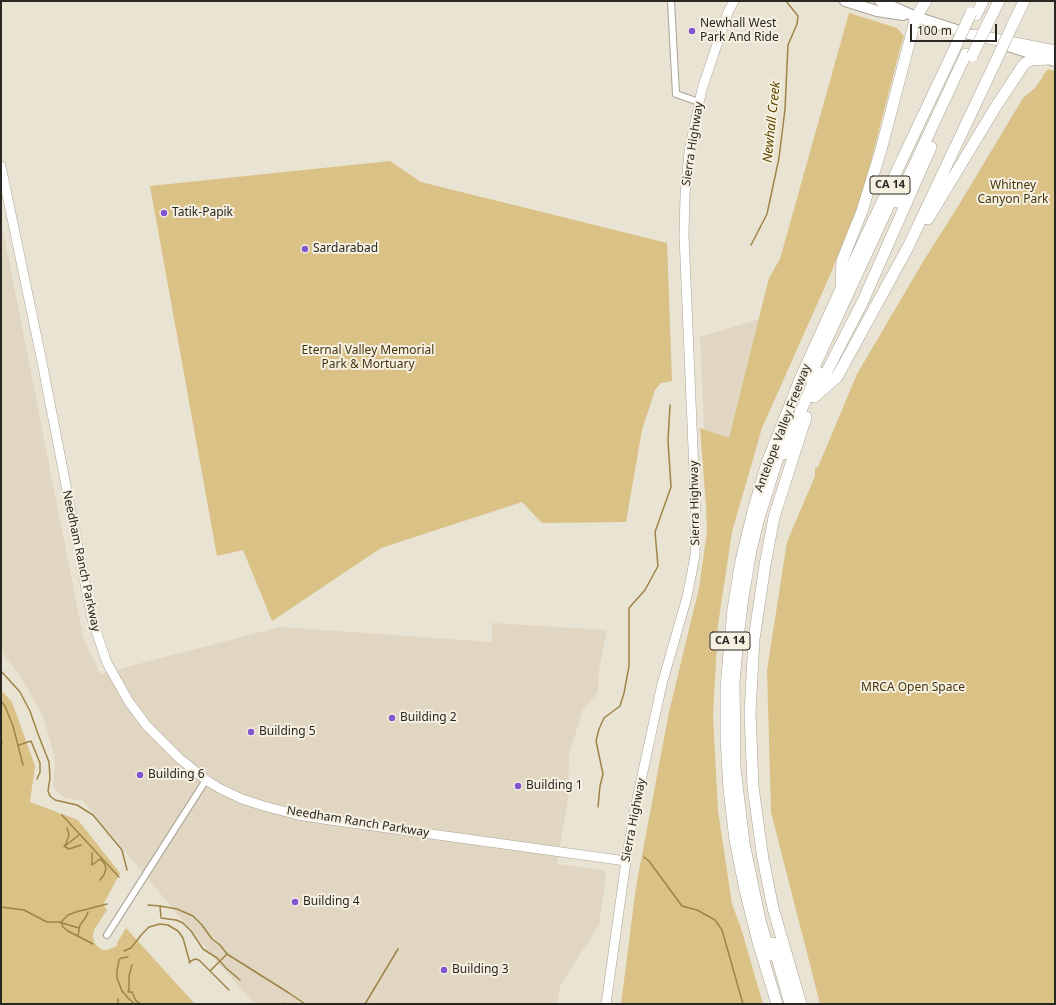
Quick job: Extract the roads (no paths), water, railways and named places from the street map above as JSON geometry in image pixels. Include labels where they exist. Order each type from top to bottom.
[{"type":"highway","points":[[840,291],[842,261],[862,211],[879,157],[916,17],[926,1]]},
{"type":"highway","name":"Antelope Valley Freeway","points":[[801,1004],[773,908],[755,811],[751,762],[750,689],[757,612],[774,517],[800,434],[814,397],[863,301],[963,53],[980,16],[976,1]]},
{"type":"highway","points":[[980,16],[983,1]]},
{"type":"highway","points":[[980,16],[990,1]]},
{"type":"highway","name":"Antelope Valley Freeway","points":[[777,1004],[751,915],[734,834],[726,738],[728,662],[733,609],[746,537],[767,463],[801,377],[840,291],[963,53],[980,16],[999,1]]},
{"type":"highway","points":[[814,397],[837,377],[908,247],[1024,1]]},
{"type":"highway","points":[[974,36],[1053,57]]},
{"type":"highway","points":[[784,1004],[760,920],[751,882],[744,843],[735,768],[735,674],[743,597],[751,550],[770,479],[798,404],[963,53]]},
{"type":"highway","points":[[790,1004],[757,881],[742,788],[739,730],[741,664],[753,577],[770,499],[787,446],[803,406],[963,53]]},
{"type":"highway","points":[[908,247],[921,230],[994,108],[1024,64],[1031,60],[1053,57]]},
{"type":"main road","points":[[845,1],[877,11],[916,17]]},
{"type":"main road","points":[[880,1],[916,17],[974,36]]},
{"type":"street","points":[[671,1],[676,94],[699,102]]},
{"type":"street","name":"Sierra Highway","points":[[606,1004],[626,861],[653,724],[662,684],[687,597],[695,556],[696,519],[684,235],[687,174],[689,152],[699,102],[708,69],[728,12],[734,1]]},
{"type":"street","name":"Needham Ranch Parkway","points":[[1,166],[40,349],[92,619],[107,663],[119,686],[146,726],[178,758],[206,780],[219,788],[242,799],[298,815],[626,861]]},
{"type":"street","points":[[107,935],[206,780]]},
{"type":"waterway","name":"Newhall Creek","points":[[751,245],[767,214],[779,158],[785,109],[788,45],[797,24],[798,16],[786,1]]},
{"type":"waterway","name":"Newhall Creek","points":[[598,807],[603,774],[596,741],[604,718],[620,706],[624,693],[629,666],[629,608],[645,590],[658,566],[655,532],[671,487],[668,441],[670,405]]},
{"type":"waterway","points":[[1,671],[20,692],[30,711],[49,762],[50,778],[48,791],[50,796],[55,800],[77,805],[93,815],[122,850],[127,870]]},
{"type":"waterway","points":[[1,701],[5,706],[13,726],[23,765]]},
{"type":"waterway","points":[[1,738],[2,743]]},
{"type":"waterway","points":[[19,745],[31,741],[40,763],[40,772],[37,779]]},
{"type":"waterway","points":[[62,815],[119,877]]},
{"type":"waterway","points":[[65,846],[69,835],[67,828]]},
{"type":"waterway","points":[[65,846],[79,835]]},
{"type":"waterway","points":[[64,846],[69,849],[81,845]]},
{"type":"waterway","points":[[92,853],[92,865]]},
{"type":"waterway","name":"Newhall Creek","points":[[644,857],[649,861],[682,906],[697,910],[715,920],[722,930],[743,1004]]},
{"type":"waterway","points":[[100,859],[106,868],[104,875],[100,880]]},
{"type":"waterway","points":[[92,865],[100,859]]},
{"type":"waterway","points":[[93,944],[68,931],[63,927],[61,922],[68,915],[107,904]]},
{"type":"waterway","points":[[148,905],[160,906],[161,918],[176,920],[183,923],[191,931],[203,949],[217,958],[240,980]]},
{"type":"waterway","points":[[160,906],[177,909],[193,916],[227,954],[305,1004]]},
{"type":"waterway","points":[[1,907],[24,910],[47,922],[59,922],[79,928]]},
{"type":"waterway","points":[[78,935],[80,925],[88,912]]},
{"type":"waterway","points":[[124,951],[131,948],[149,927],[160,924],[168,925],[178,931],[183,938],[190,963]]},
{"type":"waterway","points":[[365,1004],[398,949]]},
{"type":"waterway","points":[[210,971],[227,954]]},
{"type":"waterway","points":[[128,957],[121,958],[119,960],[117,978],[122,991],[135,1004]]},
{"type":"waterway","points":[[189,962],[195,959],[199,960],[229,990]]},
{"type":"waterway","points":[[132,965],[129,976],[128,992],[132,992],[136,1001],[141,1004]]},
{"type":"waterway","points":[[118,999],[118,1004]]},
{"type":"place","name":"Newhall West Park And Ride","points":[[692,31]]},
{"type":"place","name":"Tatik-Papik","points":[[164,213]]},
{"type":"place","name":"Sardarabad","points":[[305,249]]},
{"type":"place","name":"Building 2","points":[[392,718]]},
{"type":"place","name":"Building 5","points":[[251,732]]},
{"type":"place","name":"Building 6","points":[[140,775]]},
{"type":"place","name":"Building 1","points":[[518,786]]},
{"type":"place","name":"Building 4","points":[[295,902]]},
{"type":"place","name":"Building 3","points":[[444,970]]},
{"type":"park label","name":"Whitney Canyon Park","points":[[1013,193]]},
{"type":"park label","name":"Eternal Valley Memorial Park & Mortuary","points":[[368,358]]},
{"type":"park label","name":"MRCA Open Space","points":[[913,688]]}]
